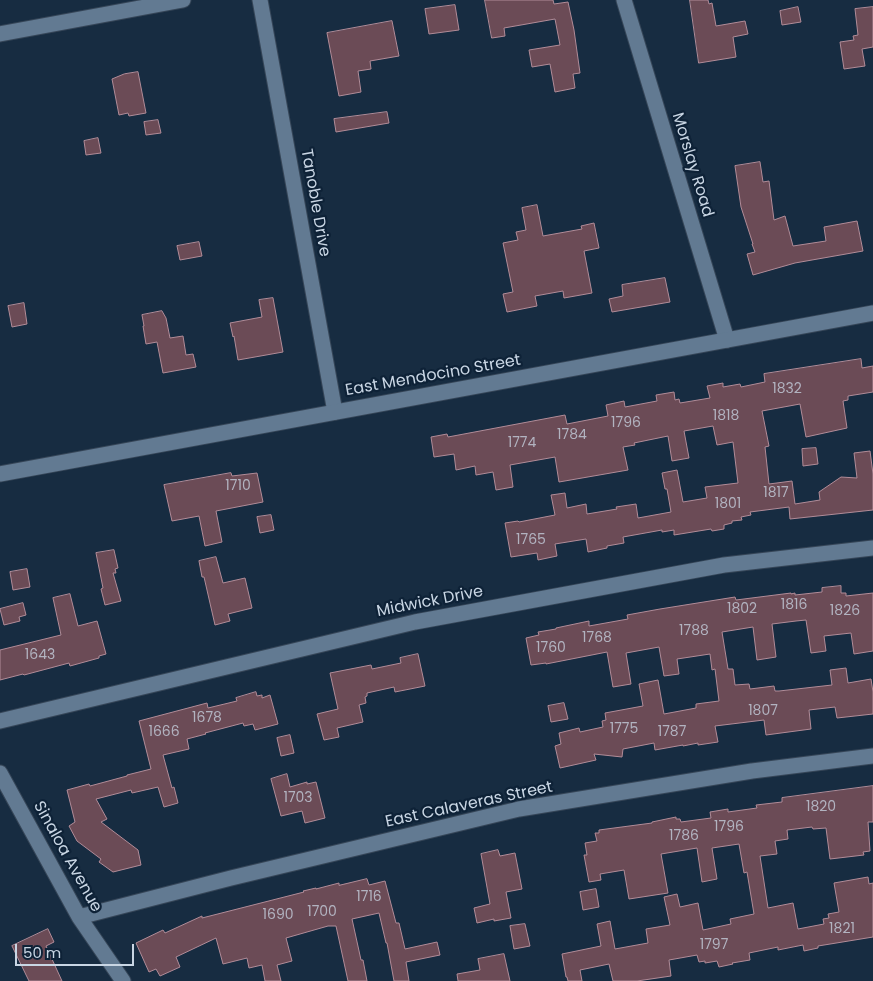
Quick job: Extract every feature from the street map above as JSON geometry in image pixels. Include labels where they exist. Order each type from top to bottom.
[{"type":"street","points":[[0,34],[183,0]]},
{"type":"street","name":"Tanoble Drive","points":[[260,0],[335,412]]},
{"type":"street","name":"Morslay Road","points":[[624,0],[727,340]]},
{"type":"street","name":"East Mendocino Street","points":[[0,474],[873,313]]},
{"type":"street","name":"Midwick Drive","points":[[0,721],[415,622],[724,565],[873,548]]},
{"type":"street","name":"East Calaveras Street","points":[[79,917],[231,878],[519,809],[752,771],[873,756]]},
{"type":"street","name":"Sinaloa Avenue","points":[[0,773],[79,917],[123,981]]},
{"type":"building","points":[[485,0],[553,0],[554,4],[568,2],[580,73],[573,74],[575,88],[555,92],[550,64],[532,67],[529,50],[560,45],[555,19],[504,28],[505,36],[492,38]]},
{"type":"building","points":[[690,0],[708,0],[709,4],[712,3],[716,26],[745,21],[748,34],[733,37],[736,57],[699,63]]},
{"type":"building","points":[[455,5],[459,30],[429,34],[425,9]]},
{"type":"building","points":[[798,7],[801,22],[782,25],[780,11]]},
{"type":"building","points":[[873,7],[873,47],[862,49],[865,66],[844,69],[840,42],[854,40],[853,36],[858,35],[855,9]]},
{"type":"building","points":[[392,21],[399,56],[370,61],[371,69],[358,71],[361,92],[339,96],[327,33]]},
{"type":"building","points":[[138,72],[146,113],[129,116],[128,113],[119,115],[112,79],[124,74]]},
{"type":"building","points":[[387,112],[389,123],[336,132],[334,119]]},
{"type":"building","points":[[158,120],[161,133],[146,135],[144,122]]},
{"type":"building","points":[[98,138],[101,153],[86,155],[84,141]]},
{"type":"building","points":[[760,162],[763,182],[769,181],[774,220],[785,216],[793,246],[826,241],[824,227],[857,221],[863,251],[795,263],[753,275],[747,254],[755,252],[741,207],[735,166]]},
{"type":"building","points":[[537,205],[543,236],[582,229],[581,226],[594,223],[599,248],[584,251],[592,293],[564,298],[563,291],[535,296],[537,306],[507,312],[503,294],[513,292],[503,243],[518,240],[516,232],[526,230],[522,208]]},
{"type":"building","points":[[199,242],[202,256],[180,260],[177,246]]},
{"type":"building","points":[[665,278],[670,302],[612,312],[609,299],[623,296],[622,285]]},
{"type":"building","points":[[273,298],[283,352],[238,360],[230,323],[262,317],[259,300]]},
{"type":"building","points":[[24,303],[27,324],[12,327],[8,306]]},
{"type":"building","points":[[162,311],[166,318],[170,338],[183,336],[186,355],[193,354],[196,367],[163,373],[157,342],[146,344],[142,315]]},
{"type":"building","points":[[861,359],[862,368],[873,366],[873,392],[848,396],[848,400],[843,401],[847,428],[806,437],[800,404],[762,411],[769,446],[765,447],[769,484],[792,481],[795,504],[820,500],[819,492],[841,477],[857,478],[854,453],[870,451],[873,474],[873,510],[790,519],[789,507],[750,512],[751,515],[741,517],[742,520],[732,521],[732,523],[724,525],[724,529],[712,531],[711,529],[674,535],[674,530],[662,532],[662,530],[623,537],[624,543],[588,552],[586,539],[555,544],[557,556],[538,560],[537,553],[511,557],[505,523],[555,515],[551,495],[565,493],[567,508],[586,504],[587,514],[636,504],[638,518],[671,512],[662,473],[677,470],[683,502],[707,498],[705,487],[738,483],[733,442],[717,445],[713,426],[684,431],[689,458],[672,461],[668,436],[623,447],[628,470],[559,482],[555,457],[510,465],[513,487],[496,490],[493,472],[476,475],[475,466],[456,470],[454,454],[434,457],[431,437],[447,434],[448,437],[565,415],[567,424],[608,416],[606,405],[624,401],[625,407],[657,401],[656,395],[674,392],[675,400],[679,399],[680,403],[710,398],[707,386],[723,383],[723,387],[740,384],[741,387],[765,382],[764,374]]},
{"type":"building","points":[[816,448],[818,464],[803,466],[802,449]]},
{"type":"building","points":[[231,473],[232,476],[257,473],[263,502],[216,511],[222,542],[205,546],[199,516],[172,521],[164,485]]},
{"type":"building","points":[[271,515],[274,530],[260,533],[257,517]]},
{"type":"building","points":[[114,550],[118,568],[115,569],[116,573],[113,573],[121,601],[105,605],[96,553]]},
{"type":"building","points":[[216,557],[223,583],[245,578],[252,608],[228,614],[230,621],[215,625],[199,561]]},
{"type":"building","points":[[27,569],[30,587],[13,590],[10,572]]},
{"type":"building","points":[[841,586],[841,593],[846,593],[846,596],[873,593],[873,651],[854,654],[851,633],[824,636],[826,651],[811,653],[806,620],[796,621],[772,624],[776,657],[757,660],[753,627],[722,632],[728,669],[733,669],[735,685],[749,684],[750,689],[774,686],[775,691],[779,691],[832,685],[830,670],[846,668],[848,683],[871,679],[873,714],[837,718],[835,707],[809,710],[811,729],[766,735],[764,720],[715,726],[718,742],[698,745],[698,743],[655,750],[654,743],[623,749],[622,757],[594,754],[596,760],[560,768],[555,746],[561,744],[559,733],[579,728],[580,732],[603,727],[602,721],[606,720],[605,713],[643,706],[639,684],[658,680],[664,714],[696,708],[696,704],[719,701],[715,669],[712,670],[710,654],[677,659],[679,674],[664,676],[659,647],[626,653],[631,684],[613,687],[607,652],[546,664],[531,665],[526,638],[539,635],[538,632],[556,628],[589,621],[589,626],[628,619],[627,615],[660,609],[735,597],[736,600],[791,593],[795,593],[795,595],[822,592],[822,588]]},
{"type":"building","points":[[70,594],[78,626],[97,621],[106,654],[99,656],[99,658],[70,666],[69,663],[0,680],[0,650],[61,635],[53,598]]},
{"type":"building","points":[[23,603],[26,615],[19,617],[20,621],[4,625],[0,609]]},
{"type":"building","points":[[418,654],[425,686],[395,692],[394,687],[367,693],[365,697],[366,703],[359,705],[363,722],[337,728],[339,737],[324,740],[317,714],[338,709],[330,673],[371,665],[372,669],[401,663],[400,658]]},
{"type":"building","points":[[256,692],[257,696],[262,695],[262,698],[270,695],[278,724],[255,730],[253,724],[244,726],[243,723],[205,733],[187,739],[189,749],[163,755],[178,803],[164,807],[158,787],[132,793],[131,790],[96,799],[107,819],[101,822],[138,850],[141,865],[113,872],[99,862],[101,859],[77,841],[69,826],[75,822],[67,790],[89,784],[90,786],[151,769],[139,721],[207,703],[208,708],[237,701],[236,698]]},
{"type":"building","points":[[564,703],[568,719],[551,722],[548,706]]},
{"type":"building","points":[[290,735],[294,753],[281,756],[277,738]]},
{"type":"building","points":[[287,774],[290,787],[307,782],[307,784],[316,782],[325,818],[305,823],[302,811],[281,816],[271,779]]},
{"type":"building","points":[[873,786],[873,822],[868,822],[870,851],[863,852],[864,855],[830,859],[826,828],[813,829],[812,827],[787,830],[788,839],[775,841],[777,854],[760,856],[768,908],[793,903],[798,929],[824,924],[823,919],[829,918],[828,914],[839,912],[834,883],[868,877],[869,884],[873,883],[873,937],[818,946],[818,948],[804,951],[803,945],[778,950],[778,947],[749,953],[750,960],[719,967],[717,961],[699,962],[697,955],[669,960],[671,976],[637,981],[613,981],[609,964],[580,970],[582,981],[568,981],[562,954],[601,946],[597,924],[610,921],[615,949],[648,943],[646,929],[670,925],[664,897],[677,894],[680,907],[698,903],[703,930],[731,924],[730,919],[754,914],[747,872],[744,873],[739,844],[712,848],[717,879],[702,882],[697,848],[661,854],[668,893],[629,899],[624,870],[600,874],[601,880],[589,882],[584,855],[587,855],[585,843],[597,841],[595,833],[599,833],[599,830],[652,823],[676,817],[681,822],[711,818],[710,812],[728,809],[728,812],[757,808],[756,805],[782,802],[782,798]]},
{"type":"building","points":[[498,850],[500,856],[515,853],[522,889],[506,892],[511,918],[477,923],[474,908],[490,904],[481,854]]},
{"type":"building","points":[[367,879],[369,885],[385,881],[396,923],[399,923],[405,949],[437,942],[440,955],[406,962],[409,981],[394,981],[379,913],[352,919],[367,981],[348,981],[336,926],[328,926],[286,938],[292,961],[277,965],[281,981],[265,981],[262,965],[249,968],[247,958],[223,964],[216,938],[176,957],[180,967],[160,976],[156,969],[149,972],[136,943],[163,930],[165,933],[202,916],[202,918],[316,888]]},
{"type":"building","points":[[596,889],[599,907],[583,910],[580,892]]},
{"type":"building","points":[[525,924],[530,946],[514,949],[510,926]]},
{"type":"building","points":[[48,929],[54,942],[46,946],[62,981],[29,981],[12,946]]},
{"type":"building","points":[[504,954],[510,981],[458,981],[457,974],[480,970],[478,959]]}]
